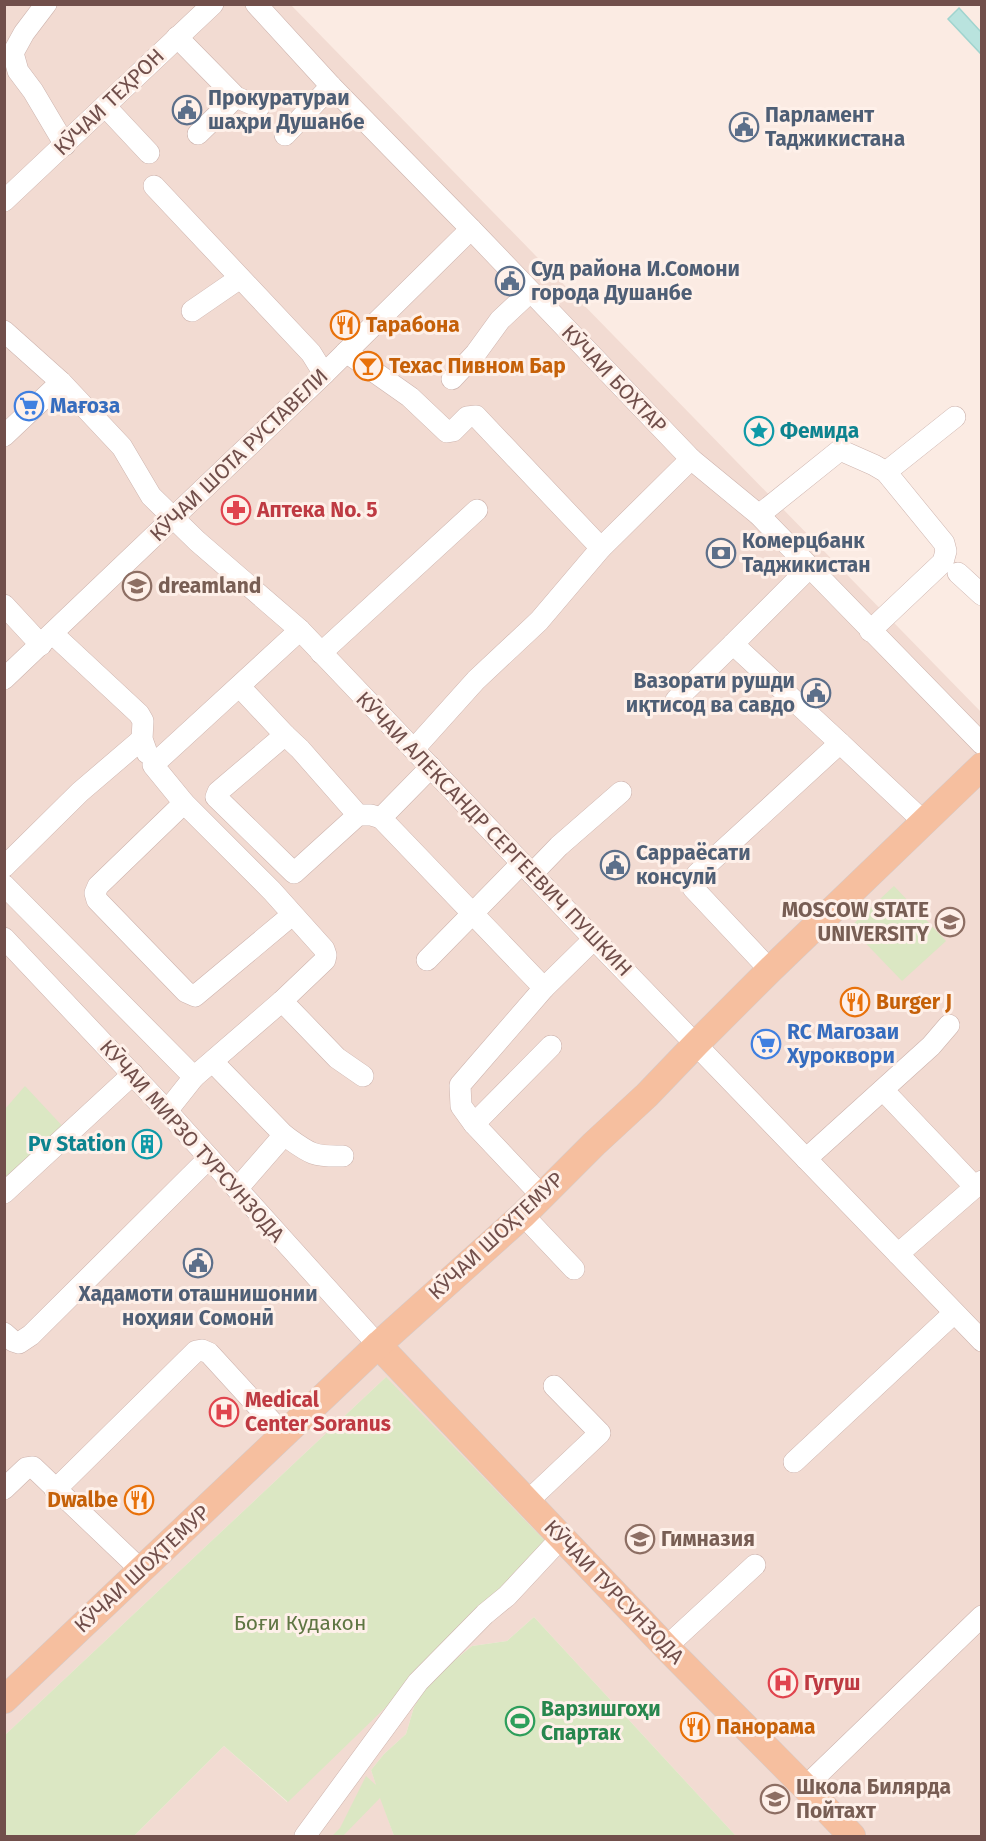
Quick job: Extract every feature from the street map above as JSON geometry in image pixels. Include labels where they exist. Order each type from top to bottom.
[{"type":"main road","name":"КӮЧАИ ШОҲТЕМУР","points":[[4,1700],[378,1345],[523,1215],[541,1195],[647,1095],[770,970],[981,766]]},
{"type":"main road","name":"КӮЧАИ ТУРСУНЗОДА","points":[[378,1345],[666,1647],[852,1836]]},
{"type":"street","points":[[46,4],[24,33],[13,53],[18,71],[33,91],[65,145]]},
{"type":"street","name":"КӮЧАИ ТЕҲРОН","points":[[4,201],[213,4]]},
{"type":"street","name":"КӮЧАИ БОХТАР","points":[[256,4],[331,86],[691,459],[759,514],[981,744]]},
{"type":"street","points":[[177,37],[236,97],[259,107]]},
{"type":"street","points":[[285,135],[331,86]]},
{"type":"street","points":[[198,134],[236,97]]},
{"type":"street","points":[[105,106],[149,153]]},
{"type":"street","points":[[154,186],[311,353],[324,374]]},
{"type":"street","name":"КӮЧАИ ШОТА РУСТАВЕЛИ","points":[[4,679],[324,374],[471,229]]},
{"type":"street","points":[[192,311],[240,278]]},
{"type":"street","points":[[452,379],[500,320],[530,292]]},
{"type":"street","name":"КӮЧАИ АЛЕКСАНДР СЕРГЕЕВИЧ ПУШКИН","points":[[4,331],[61,382],[122,447],[151,495],[197,541],[300,630],[981,1341]]},
{"type":"street","points":[[346,352],[410,397],[447,432],[453,430],[466,417],[476,416],[602,548]]},
{"type":"street","points":[[4,436],[61,382]]},
{"type":"street","points":[[886,472],[955,417]]},
{"type":"street","points":[[759,514],[840,450],[886,472],[944,543],[946,551],[942,562],[870,631]]},
{"type":"street","points":[[414,749],[476,680],[539,621],[602,548],[691,459]]},
{"type":"street","points":[[321,653],[477,510]]},
{"type":"street","points":[[676,700],[809,568]]},
{"type":"street","points":[[958,573],[981,595]]},
{"type":"street","points":[[4,605],[139,714],[143,721],[142,739],[153,765],[184,803],[272,891],[324,949],[325,960],[282,1001],[194,1077],[167,1111]]},
{"type":"street","points":[[153,765],[300,630]]},
{"type":"street","points":[[733,644],[924,822]]},
{"type":"street","points":[[240,687],[300,748],[358,815]]},
{"type":"street","points":[[285,735],[218,792],[216,797],[220,803],[294,873],[358,815],[381,818],[544,988]]},
{"type":"street","points":[[4,867],[80,792],[142,739]]},
{"type":"street","points":[[770,970],[693,888],[693,881],[697,874],[750,824],[840,743]]},
{"type":"street","points":[[381,818],[431,767]]},
{"type":"street","points":[[427,960],[472,913],[527,868],[559,846],[621,792]]},
{"type":"street","points":[[184,803],[98,886],[95,892],[98,900],[186,992],[195,996],[292,915]]},
{"type":"street","points":[[4,885],[194,1077]]},
{"type":"street","name":"КӮЧАИ МИРЗО ТУРСУНЗОДА","points":[[4,938],[133,1074],[378,1345]]},
{"type":"street","points":[[541,1195],[474,1124],[461,1106],[460,1085],[544,988],[594,939]]},
{"type":"street","points":[[282,1001],[337,1058],[363,1076]]},
{"type":"street","points":[[806,1159],[931,1046],[949,1024]]},
{"type":"street","points":[[474,1124],[551,1046]]},
{"type":"street","points":[[213,1062],[284,1135],[320,1157],[343,1156]]},
{"type":"street","points":[[4,1193],[133,1074]]},
{"type":"street","points":[[883,1090],[978,1184],[898,1254]]},
{"type":"street","points":[[237,1190],[284,1135]]},
{"type":"street","points":[[4,1333],[19,1343],[31,1335],[209,1158]]},
{"type":"street","points":[[523,1215],[574,1269]]},
{"type":"street","points":[[794,1462],[954,1313]]},
{"type":"street","points":[[55,1490],[196,1352],[202,1350],[209,1353],[284,1435]]},
{"type":"street","points":[[528,1501],[600,1433],[554,1386]]},
{"type":"street","points":[[4,1489],[30,1466],[141,1570]]},
{"type":"street","points":[[304,1836],[418,1682],[485,1614],[507,1596],[562,1537]]},
{"type":"street","points":[[666,1647],[755,1565]]},
{"type":"street","points":[[805,1787],[981,1616]]},
{"type":"shaded area","points":[[5,5],[291,5],[981,712],[981,1836],[736,1836],[534,1617],[507,1641],[472,1646],[445,1668],[414,1707],[406,1734],[384,1754],[371,1770],[394,1836],[134,1836],[224,1746],[287,1802],[386,1377],[5,1735]]},
{"type":"green space","points":[[894,886],[946,941],[902,981],[850,927]]},
{"type":"green space","points":[[25,1086],[67,1131],[13,1183],[5,1175],[5,1109]]},
{"type":"green space","name":"Боғи Кудакон","points":[[386,1377],[551,1547],[288,1802],[224,1746],[134,1836],[5,1836],[5,1735]]},
{"type":"green space","name":"Варзишгоҳи Спартак","points":[[534,1617],[736,1836],[394,1836],[380,1798],[343,1836],[332,1836],[340,1828],[366,1776],[376,1785],[371,1770],[384,1754],[406,1734],[414,1707],[427,1686],[472,1646],[507,1641]]},
{"type":"water","points":[[959,8],[981,32],[981,54],[948,19]]},
{"type":"place","name":"Прокуратураи шаҳри Душанбе","points":[[187,110]]},
{"type":"place","name":"Парламент Таджикистана","points":[[744,127]]},
{"type":"place","name":"Суд района И.Сомони города Душанбе","points":[[510,281]]},
{"type":"place","name":"Тарабона","points":[[345,325]]},
{"type":"place","name":"Техас Пивном Бар","points":[[368,366]]},
{"type":"place","name":"Мағоза","points":[[29,406]]},
{"type":"place","name":"Фемида","points":[[759,431]]},
{"type":"place","name":"Аптека No. 5","points":[[236,510]]},
{"type":"place","name":"Комерцбанк Таджикистан","points":[[721,553]]},
{"type":"place","name":"dreamland","points":[[137,586]]},
{"type":"place","name":"Вазорати рушди иқтисод ва савдо","points":[[816,693]]},
{"type":"place","name":"Сарраёсати консулӣ","points":[[615,865]]},
{"type":"place","name":"MOSCOW STATE UNIVERSITY","points":[[950,922]]},
{"type":"place","name":"Burger J","points":[[855,1002]]},
{"type":"place","name":"RC Магозаи Хуроквори","points":[[766,1044]]},
{"type":"place","name":"Pv Station","points":[[147,1144]]},
{"type":"place","name":"Хадамоти оташнишонии ноҳияи Сомонӣ","points":[[198,1263]]},
{"type":"place","name":"Medical Center Soranus","points":[[224,1412]]},
{"type":"place","name":"Dwalbe","points":[[139,1500]]},
{"type":"place","name":"Гимназия","points":[[640,1539]]},
{"type":"place","name":"Гугуш","points":[[783,1683]]},
{"type":"place","name":"Варзишгоҳи Спартак","points":[[520,1721]]},
{"type":"place","name":"Панорама","points":[[695,1727]]},
{"type":"place","name":"Школа Билярда Пойтахт","points":[[775,1799]]}]
